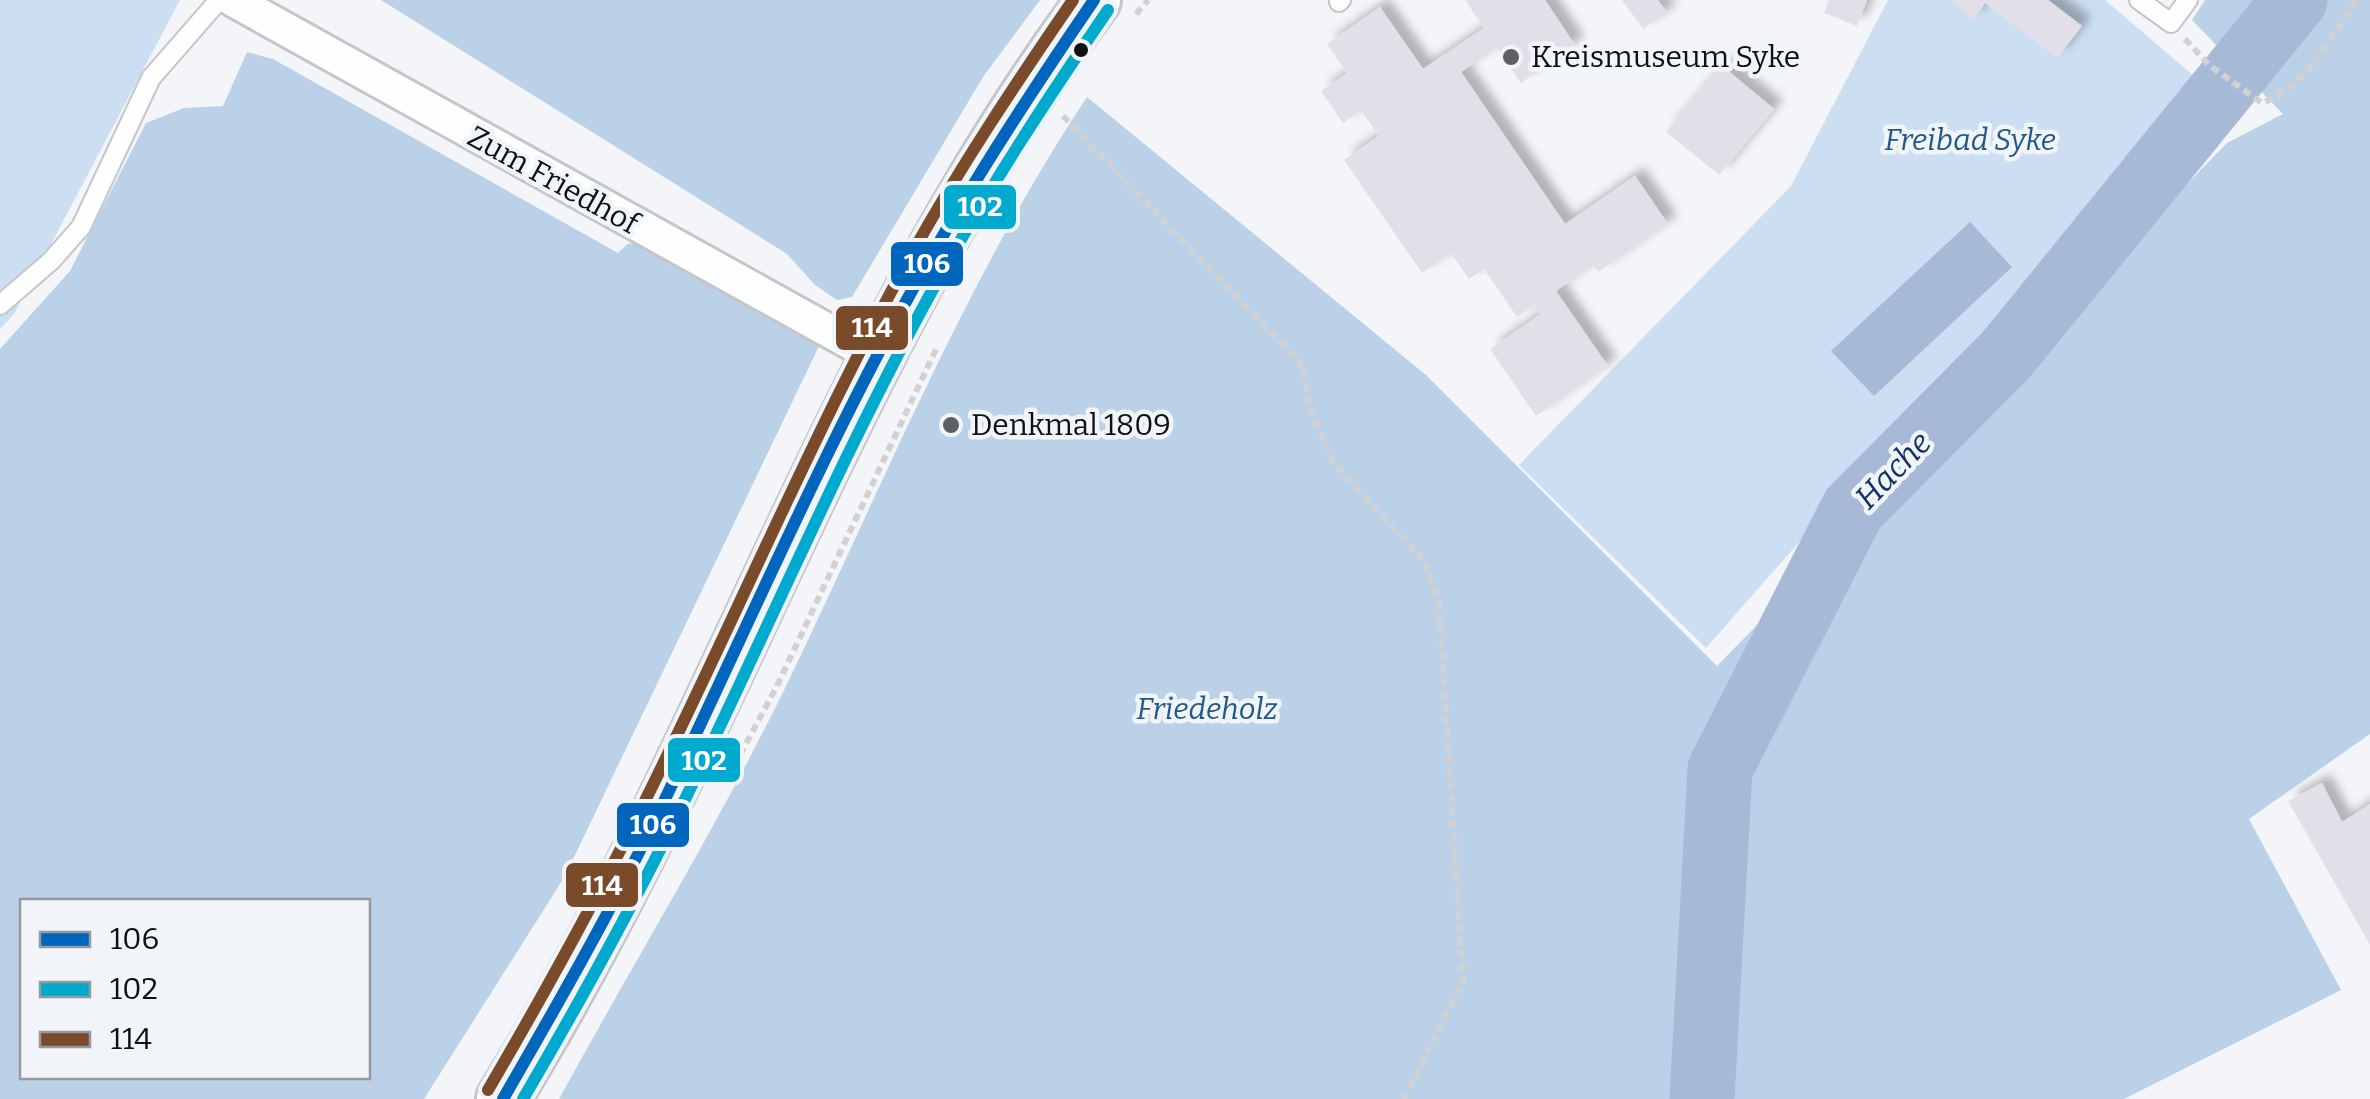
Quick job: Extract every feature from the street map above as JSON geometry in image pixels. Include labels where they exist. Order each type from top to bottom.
[{"type":"main road","points":[[503,1099],[592,950],[634,869],[874,356],[980,168],[1055,105],[1112,10]]},
{"type":"street","name":"Zum Friedhof","points":[[233,0],[874,356]]},
{"type":"lane","points":[[0,305],[51,261],[80,226],[151,78],[219,0]]},
{"type":"lane","points":[[2140,0],[2172,23],[2188,0]]},
{"type":"path","points":[[1112,10],[1148,0]]},
{"type":"path","points":[[2172,23],[2214,70],[2262,103],[2286,94],[2319,57],[2356,0]]},
{"type":"path","points":[[1055,105],[1304,367],[1309,406],[1333,462],[1424,561],[1440,604],[1463,981],[1404,1099]]},
{"type":"path","points":[[732,769],[777,686],[941,338]]},
{"type":"green space","points":[[0,0],[180,0],[14,314],[0,329]]},
{"type":"green space","points":[[381,0],[1040,0],[983,77],[852,297],[837,300],[815,285],[787,254]]},
{"type":"green space","name":"Freibad Syke","points":[[1888,0],[2105,0],[2202,83],[1706,648],[1519,465],[1791,186]]},
{"type":"green space","name":"Friedeholz","points":[[2205,0],[2370,0],[2370,734],[2249,819],[2341,990],[2124,1099],[559,1099],[734,788],[964,310],[1043,166],[1087,97],[1426,375],[1717,666],[2227,143],[2283,114],[2192,20]]},
{"type":"green space","points":[[247,52],[273,59],[618,253],[627,244],[645,242],[820,344],[565,876],[424,1099],[0,1099],[0,349],[70,271],[146,123],[184,108],[223,106]]},
{"type":"shaded area","points":[[1970,222],[2012,267],[1874,396],[1831,351]]},
{"type":"building","points":[[1465,0],[1545,0],[1575,45],[1521,83],[1497,47],[1461,72],[1565,224],[1635,176],[1668,224],[1598,272],[1593,265],[1556,291],[1608,366],[1536,416],[1490,349],[1541,314],[1534,305],[1517,317],[1484,269],[1469,279],[1451,253],[1422,273],[1344,160],[1379,136],[1361,110],[1343,123],[1321,91],[1347,73],[1327,44],[1380,7],[1423,69],[1484,28]]},
{"type":"building","points":[[1622,0],[1658,0],[1667,13],[1643,29]]},
{"type":"building","points":[[1829,0],[1867,0],[1857,26],[1824,13]]},
{"type":"building","points":[[1949,0],[2048,0],[2082,26],[2057,58],[1985,3],[1974,19]]},
{"type":"building","points":[[1721,65],[1774,109],[1719,175],[1666,132]]},
{"type":"building","points":[[2322,783],[2342,822],[2370,804],[2370,945],[2288,801]]},
{"type":"waterway","name":"Hache","points":[[1702,1099],[1720,769],[1853,509],[2006,355],[2295,0]]},
{"type":"transit line","name":"114","points":[[488,1090],[636,819],[804,465],[911,255],[989,126],[1073,0]]},
{"type":"transit line","name":"106","points":[[503,1099],[637,855],[891,330],[987,162],[1094,0]]},
{"type":"transit line","name":"102","points":[[523,1099],[668,834],[906,340],[1002,171],[1108,10]]},
{"type":"place","name":"Kreismuseum Syke","points":[[1511,57]]},
{"type":"place","name":"Denkmal 1809","points":[[951,425]]}]
